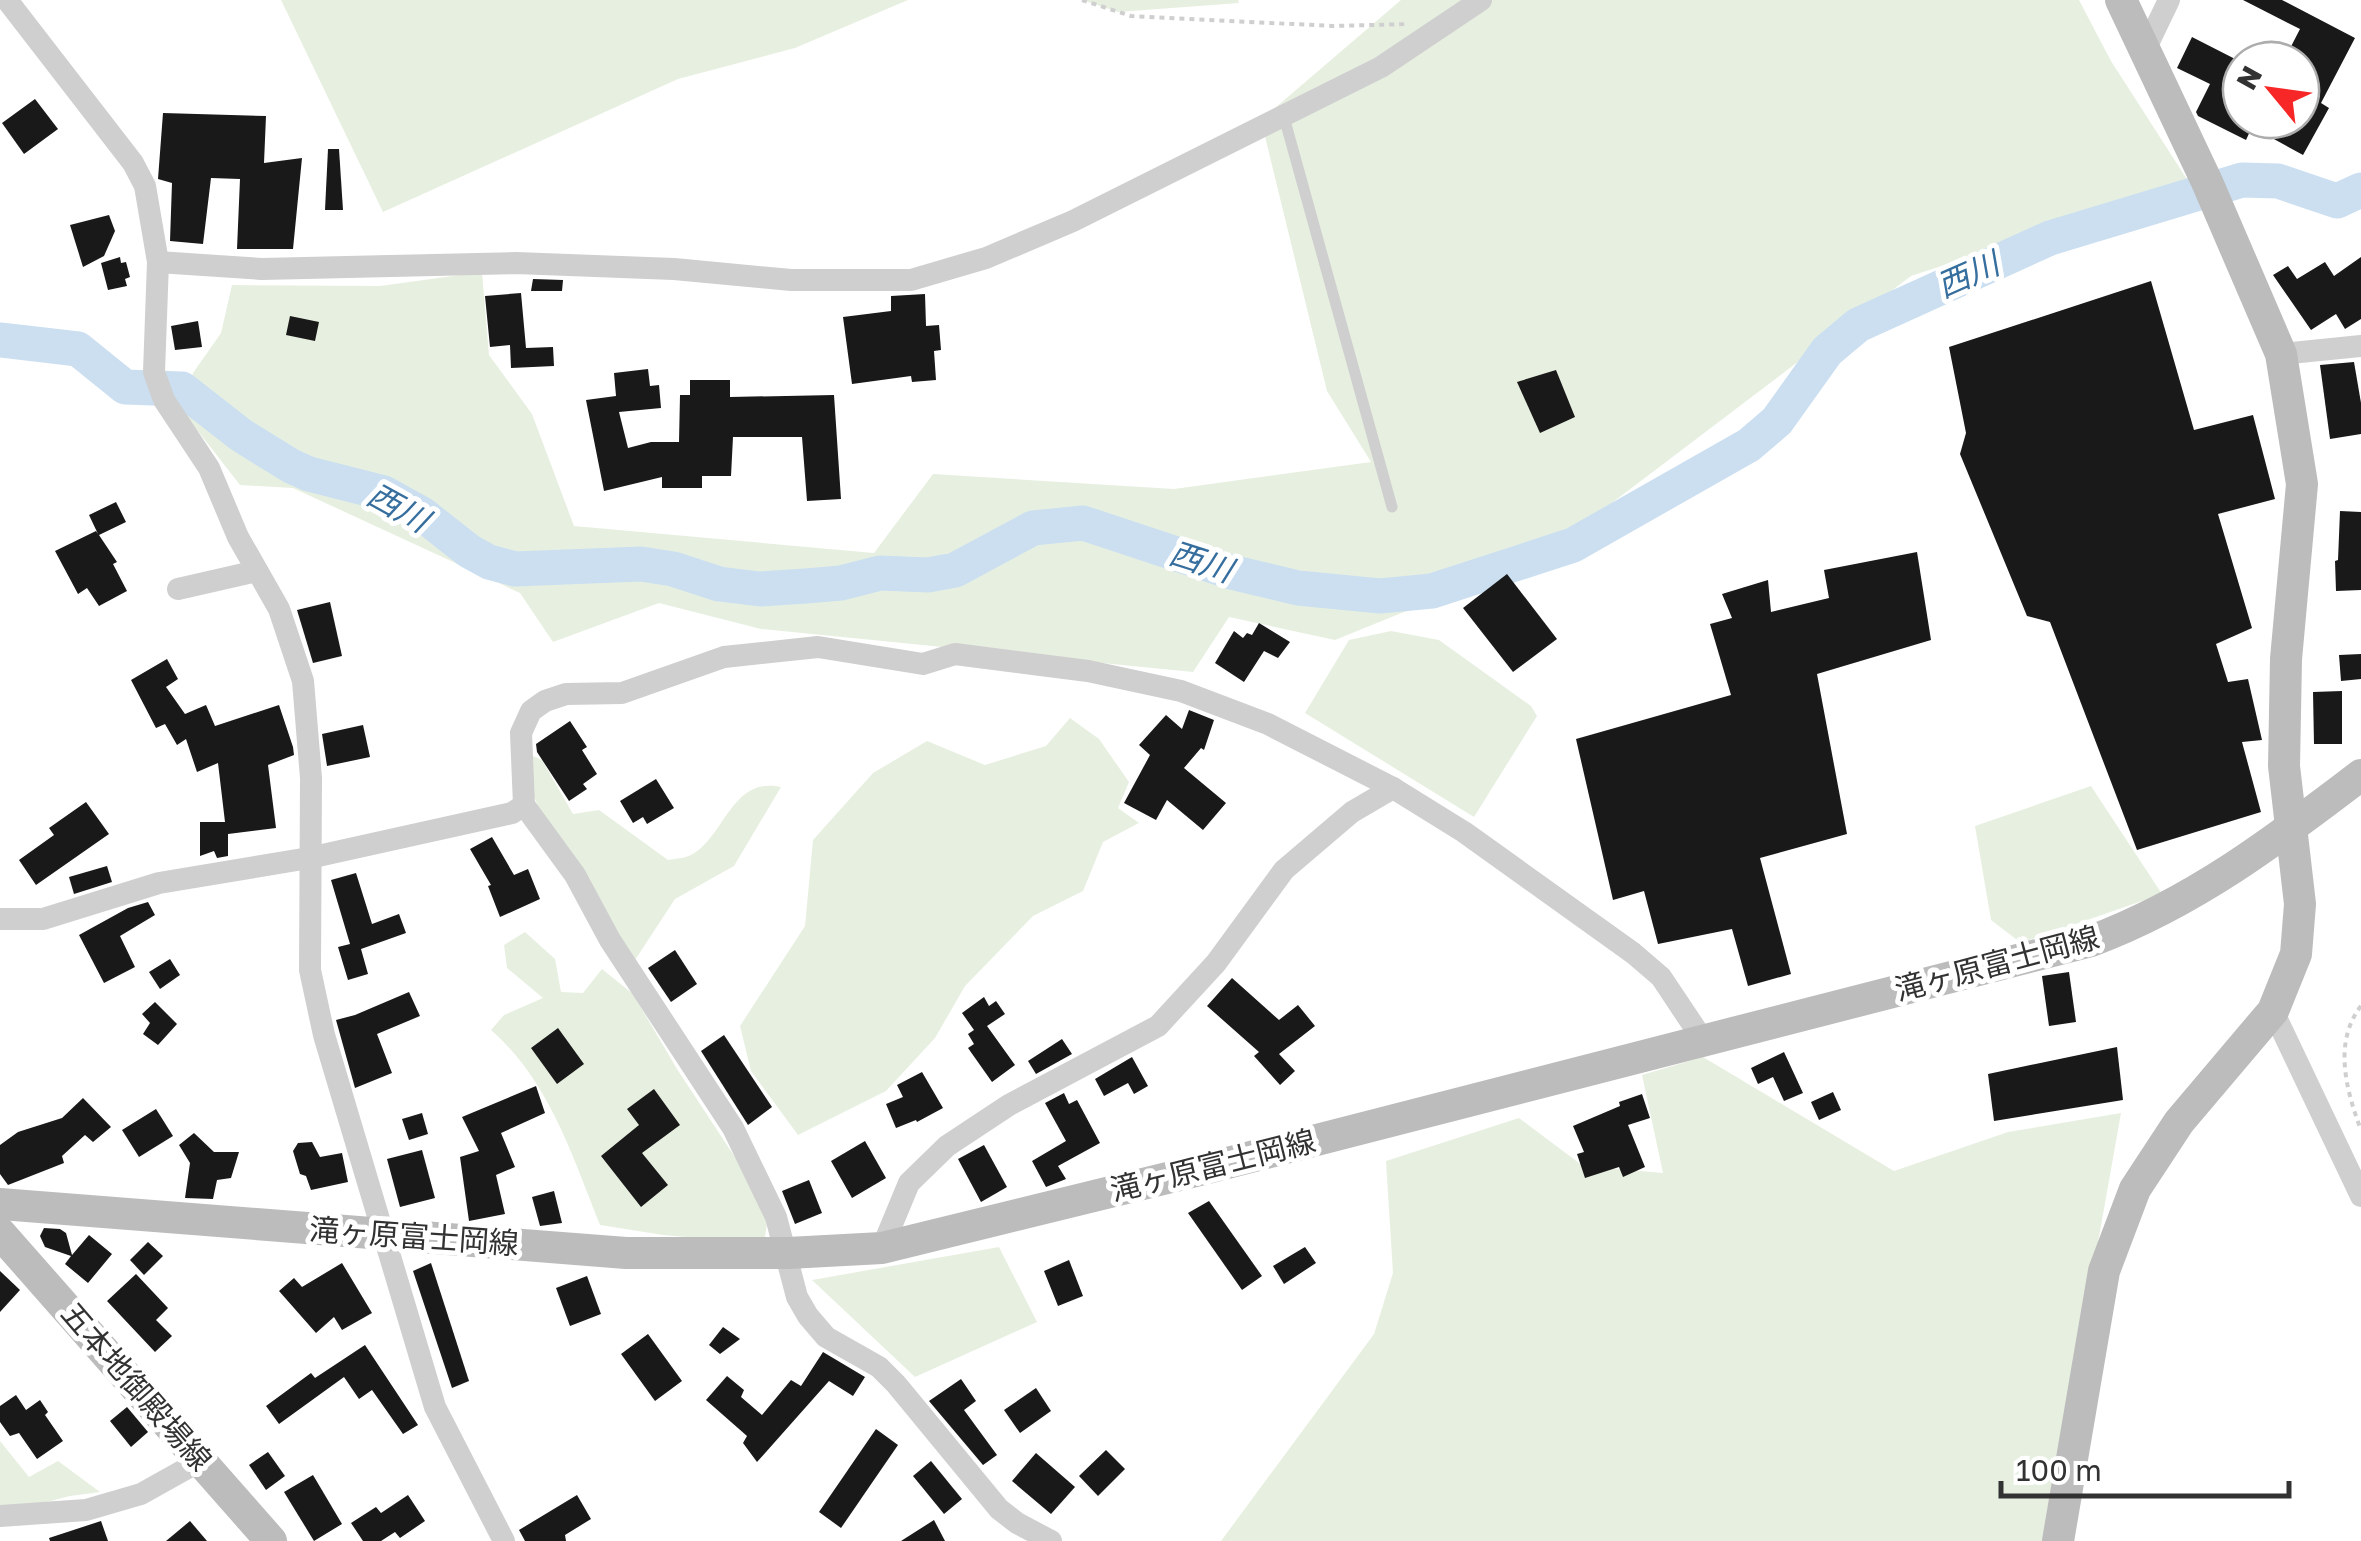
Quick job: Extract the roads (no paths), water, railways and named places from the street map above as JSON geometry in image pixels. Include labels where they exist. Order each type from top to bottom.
[{"type":"main road","points":[[2058,1541],[2104,1272],[2135,1189],[2179,1122],[2274,1011],[2296,954],[2300,904],[2284,766],[2286,659],[2302,484],[2281,354],[2207,182],[2120,0]]},
{"type":"main road","name":"滝ヶ原富士岡線","points":[[0,1204],[626,1253],[788,1254],[882,1248],[2091,941],[2138,924],[2210,884],[2292,828],[2361,774]]},
{"type":"main road","name":"五本地御殿場線","points":[[0,1233],[271,1541]]},
{"type":"street","points":[[7,0],[133,163],[144,186],[158,262],[154,372],[164,400],[208,468],[238,537],[279,609],[302,681],[311,778],[310,970],[324,1035],[435,1407],[504,1541]]},
{"type":"street","points":[[158,262],[262,269],[516,262],[674,269],[792,280],[912,280],[986,258],[1073,221],[1386,64],[1481,0]]},
{"type":"street","points":[[2144,52],[2168,0]]},
{"type":"street","points":[[2281,354],[2361,346]]},
{"type":"street","points":[[178,589],[257,570]]},
{"type":"street","points":[[1051,1541],[998,1508],[879,1367],[826,1336],[798,1298],[776,1217],[733,1128],[610,940],[574,875],[524,805],[521,733],[531,711],[546,700],[566,694],[622,693],[724,657],[818,647],[923,664],[955,654],[1013,660],[1181,691],[1268,724],[1393,788],[1464,832],[1634,953],[1661,978],[1704,1040]]},
{"type":"street","points":[[882,1248],[909,1182],[947,1146],[1009,1105],[1158,1026],[1216,963],[1284,870],[1352,812],[1393,788]]},
{"type":"street","points":[[0,920],[43,919],[159,883],[309,858],[512,813],[524,805]]},
{"type":"street","points":[[2274,1011],[2361,1196]]},
{"type":"street","points":[[0,1516],[86,1510],[141,1494],[200,1460]]},
{"type":"lane","points":[[1284,117],[1392,507]]},
{"type":"waterway","name":"西川","points":[[0,340],[78,349],[125,387],[182,389],[241,435],[291,466],[384,493],[422,514],[469,551],[515,569],[641,564],[673,569],[719,584],[760,589],[806,586],[841,583],[880,573],[928,575],[955,570],[1033,528],[1083,523],[1231,572],[1298,588],[1380,596],[1432,591],[1573,545],[1749,445],[1777,421],[1827,351],[1858,325],[2050,238],[2242,180],[2278,181],[2337,201],[2361,190]]}]
